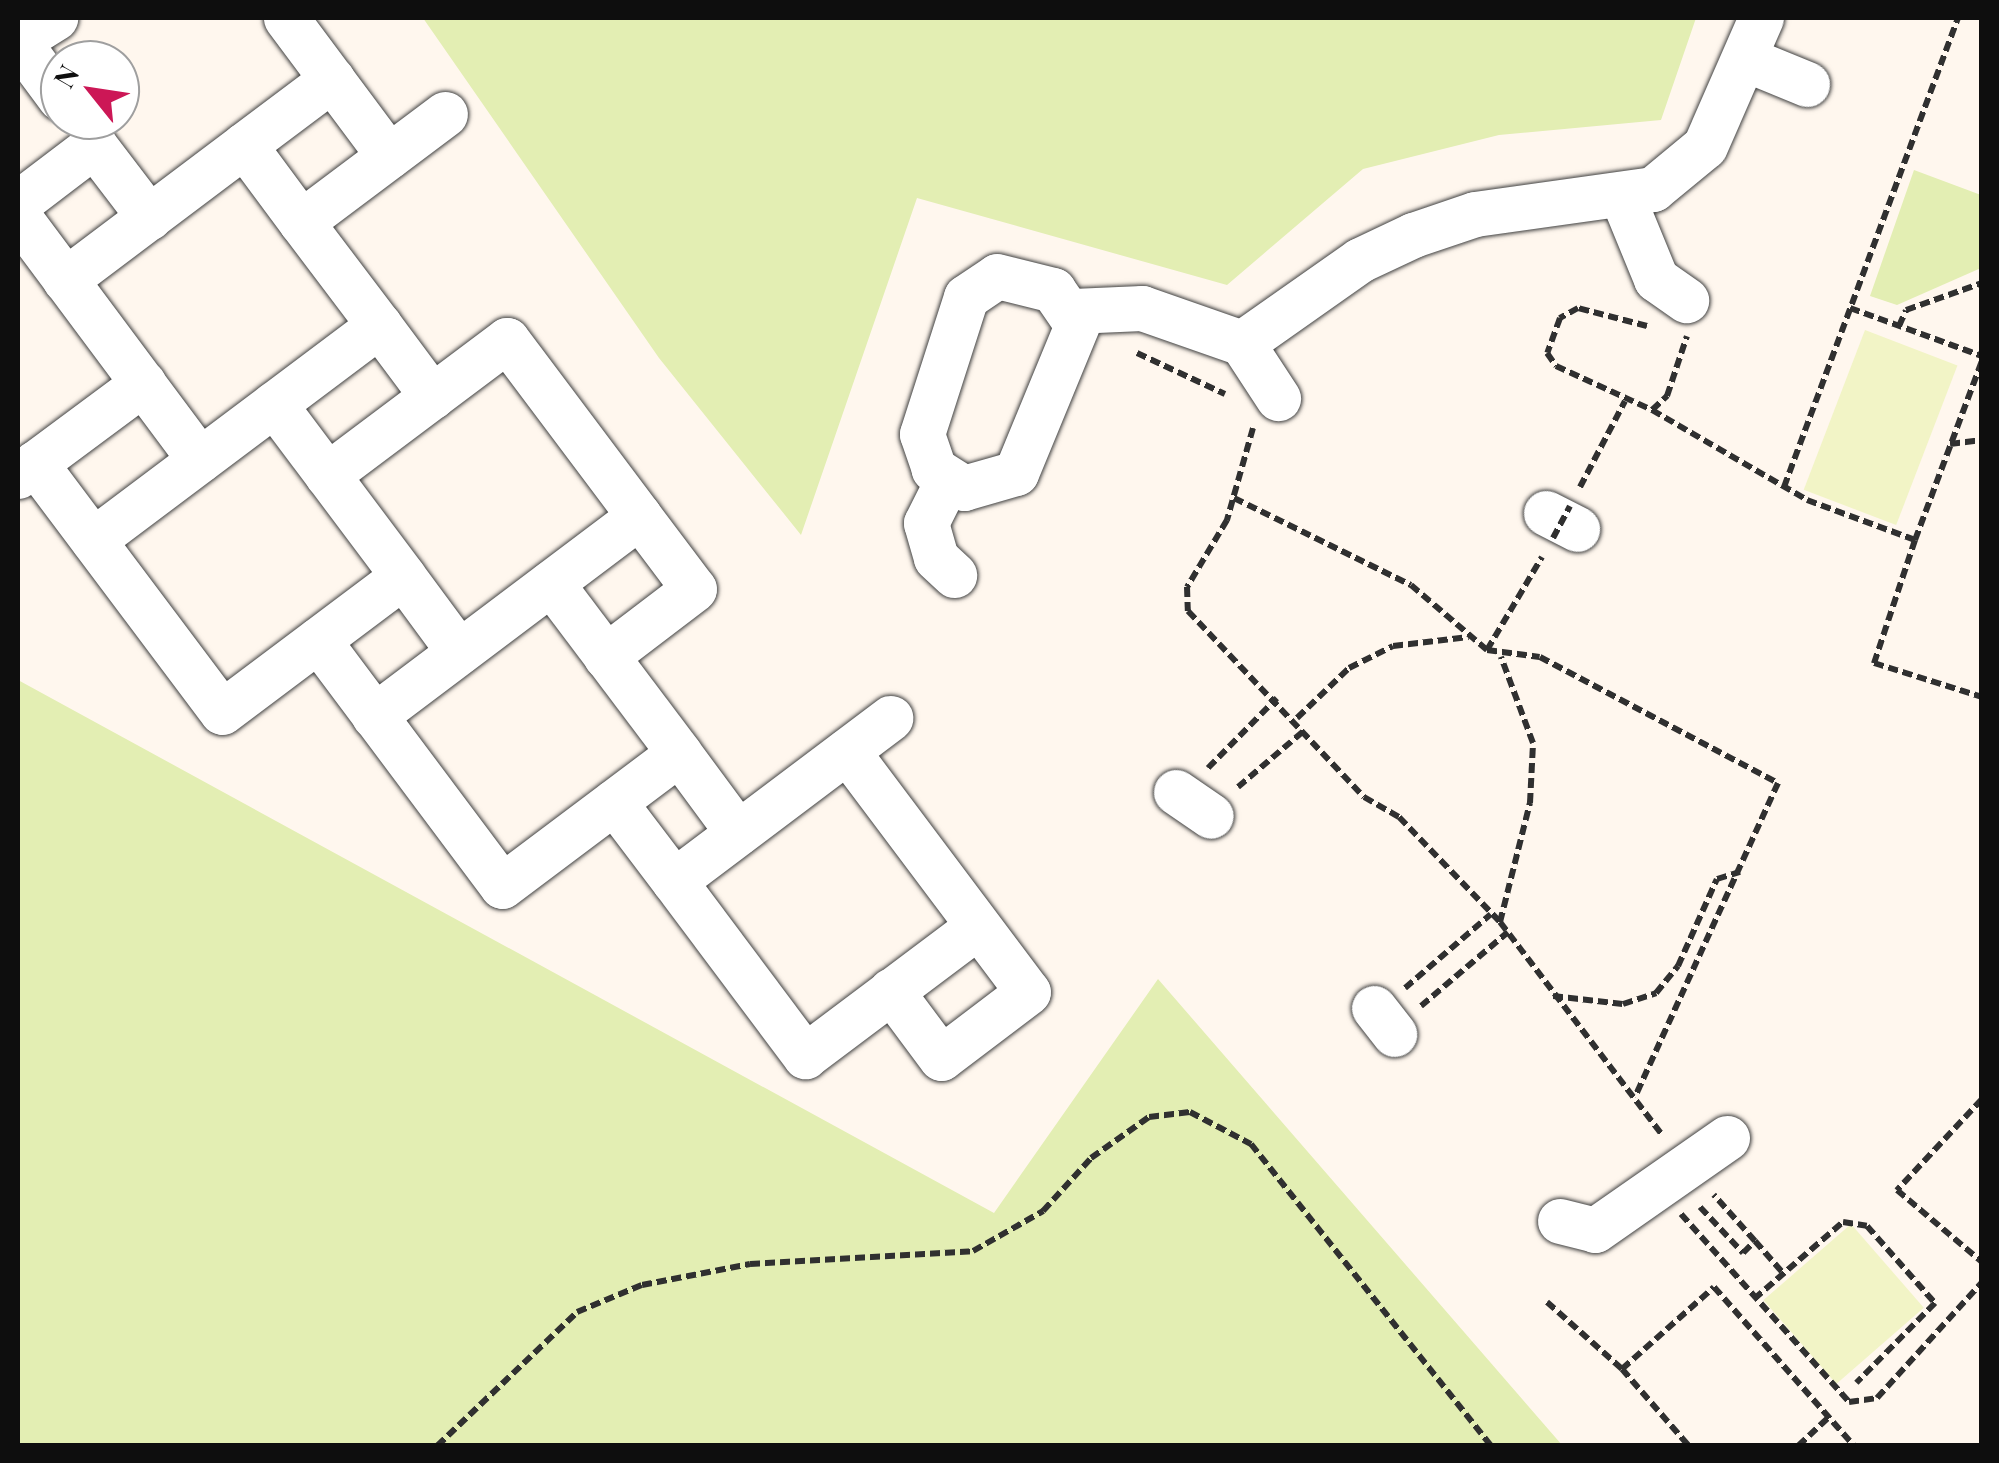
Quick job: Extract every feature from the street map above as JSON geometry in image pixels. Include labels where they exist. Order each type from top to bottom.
[{"type":"street","points":[[40,71],[19,43],[55,18]]},
{"type":"street","points":[[286,18],[389,156]]},
{"type":"street","points":[[1242,343],[1360,260],[1412,235],[1475,214],[1653,189],[1705,146],[1753,38],[1808,84]]},
{"type":"street","points":[[65,280],[332,79]]},
{"type":"street","points":[[302,222],[445,114]]},
{"type":"street","points":[[18,203],[77,140]]},
{"type":"street","points":[[91,140],[149,217]]},
{"type":"street","points":[[244,145],[432,396]]},
{"type":"street","points":[[1622,196],[1656,279],[1688,320]]},
{"type":"street","points":[[18,216],[200,460]]},
{"type":"street","points":[[997,276],[1052,290],[1075,318],[1016,473],[983,489],[947,481],[922,434],[966,298],[997,276]]},
{"type":"street","points":[[1075,318],[1142,308],[1242,343]]},
{"type":"street","points":[[93,540],[379,325]]},
{"type":"street","points":[[327,475],[506,340],[694,590],[606,656]]},
{"type":"street","points":[[1242,343],[1260,405]]},
{"type":"street","points":[[142,383],[26,470],[93,540],[222,712],[403,576]]},
{"type":"street","points":[[274,404],[459,652]]},
{"type":"street","points":[[947,481],[926,522],[936,558],[954,575]]},
{"type":"street","points":[[374,716],[639,516]]},
{"type":"street","points":[[551,582],[738,832]]},
{"type":"street","points":[[318,640],[502,886],[678,753]]},
{"type":"street","points":[[674,881],[890,718]]},
{"type":"street","points":[[847,751],[1028,992],[941,1058],[891,991]]},
{"type":"street","points":[[614,802],[805,1056],[978,926]]},
{"type":"street","points":[[1560,1221],[1595,1230],[1691,1170],[1727,1138]]},
{"type":"path","points":[[1784,486],[1958,18]]},
{"type":"path","points":[[1900,326],[1906,310],[1982,284]]},
{"type":"path","points":[[1652,410],[1667,396],[1688,320],[1588,308],[1560,318],[1547,348],[1552,363],[1626,402],[1652,410],[1784,486],[1915,540]]},
{"type":"path","points":[[1850,308],[1982,358],[1874,663],[1982,698]]},
{"type":"path","points":[[1075,318],[1260,405],[1234,498],[1185,603],[1297,718],[1364,797],[1400,817],[1500,922],[1553,996],[1691,1170],[1783,1273]]},
{"type":"path","points":[[1487,650],[1626,402]]},
{"type":"path","points":[[1950,444],[1982,440]]},
{"type":"path","points":[[1234,498],[1410,584],[1487,650],[1501,657],[1540,657],[1778,783],[1636,1097]]},
{"type":"path","points":[[1297,718],[1349,668],[1393,646],[1469,637]]},
{"type":"path","points":[[1500,922],[1530,804],[1532,742],[1501,657]]},
{"type":"path","points":[[1277,698],[1206,770],[1235,790],[1306,730]]},
{"type":"path","points":[[1553,996],[1622,1004],[1656,993],[1718,879],[1740,872]]},
{"type":"path","points":[[1492,914],[1404,989],[1420,1007],[1508,932]]},
{"type":"path","points":[[1982,1098],[1897,1190],[1982,1262]]},
{"type":"path","points":[[437,1446],[576,1312],[642,1285],[750,1264],[973,1251],[1043,1211],[1091,1158],[1149,1117],[1190,1112],[1250,1144],[1491,1446]]},
{"type":"path","points":[[1756,1242],[1743,1253],[1689,1196],[1675,1208],[1840,1398],[1859,1404],[1877,1398],[1982,1282]]},
{"type":"path","points":[[1754,1298],[1858,1220],[1935,1303],[1856,1383]]},
{"type":"path","points":[[1622,1368],[1714,1287],[1854,1446]]},
{"type":"path","points":[[1547,1302],[1622,1368],[1689,1446]]},
{"type":"path","points":[[1798,1446],[1829,1417]]},
{"type":"green space","points":[[423,18],[1696,18],[1661,120],[1499,135],[1363,169],[1227,285],[917,198],[801,535],[659,358]]},
{"type":"green space","points":[[1914,170],[1981,195],[1981,268],[1897,305],[1870,296]]},
{"type":"green space","points":[[1865,330],[1957,365],[1896,525],[1804,490]]},
{"type":"green space","points":[[18,680],[994,1213],[1158,979],[1562,1445],[18,1445]]},
{"type":"green space","points":[[1851,1224],[1924,1308],[1836,1384],[1763,1300]]}]
